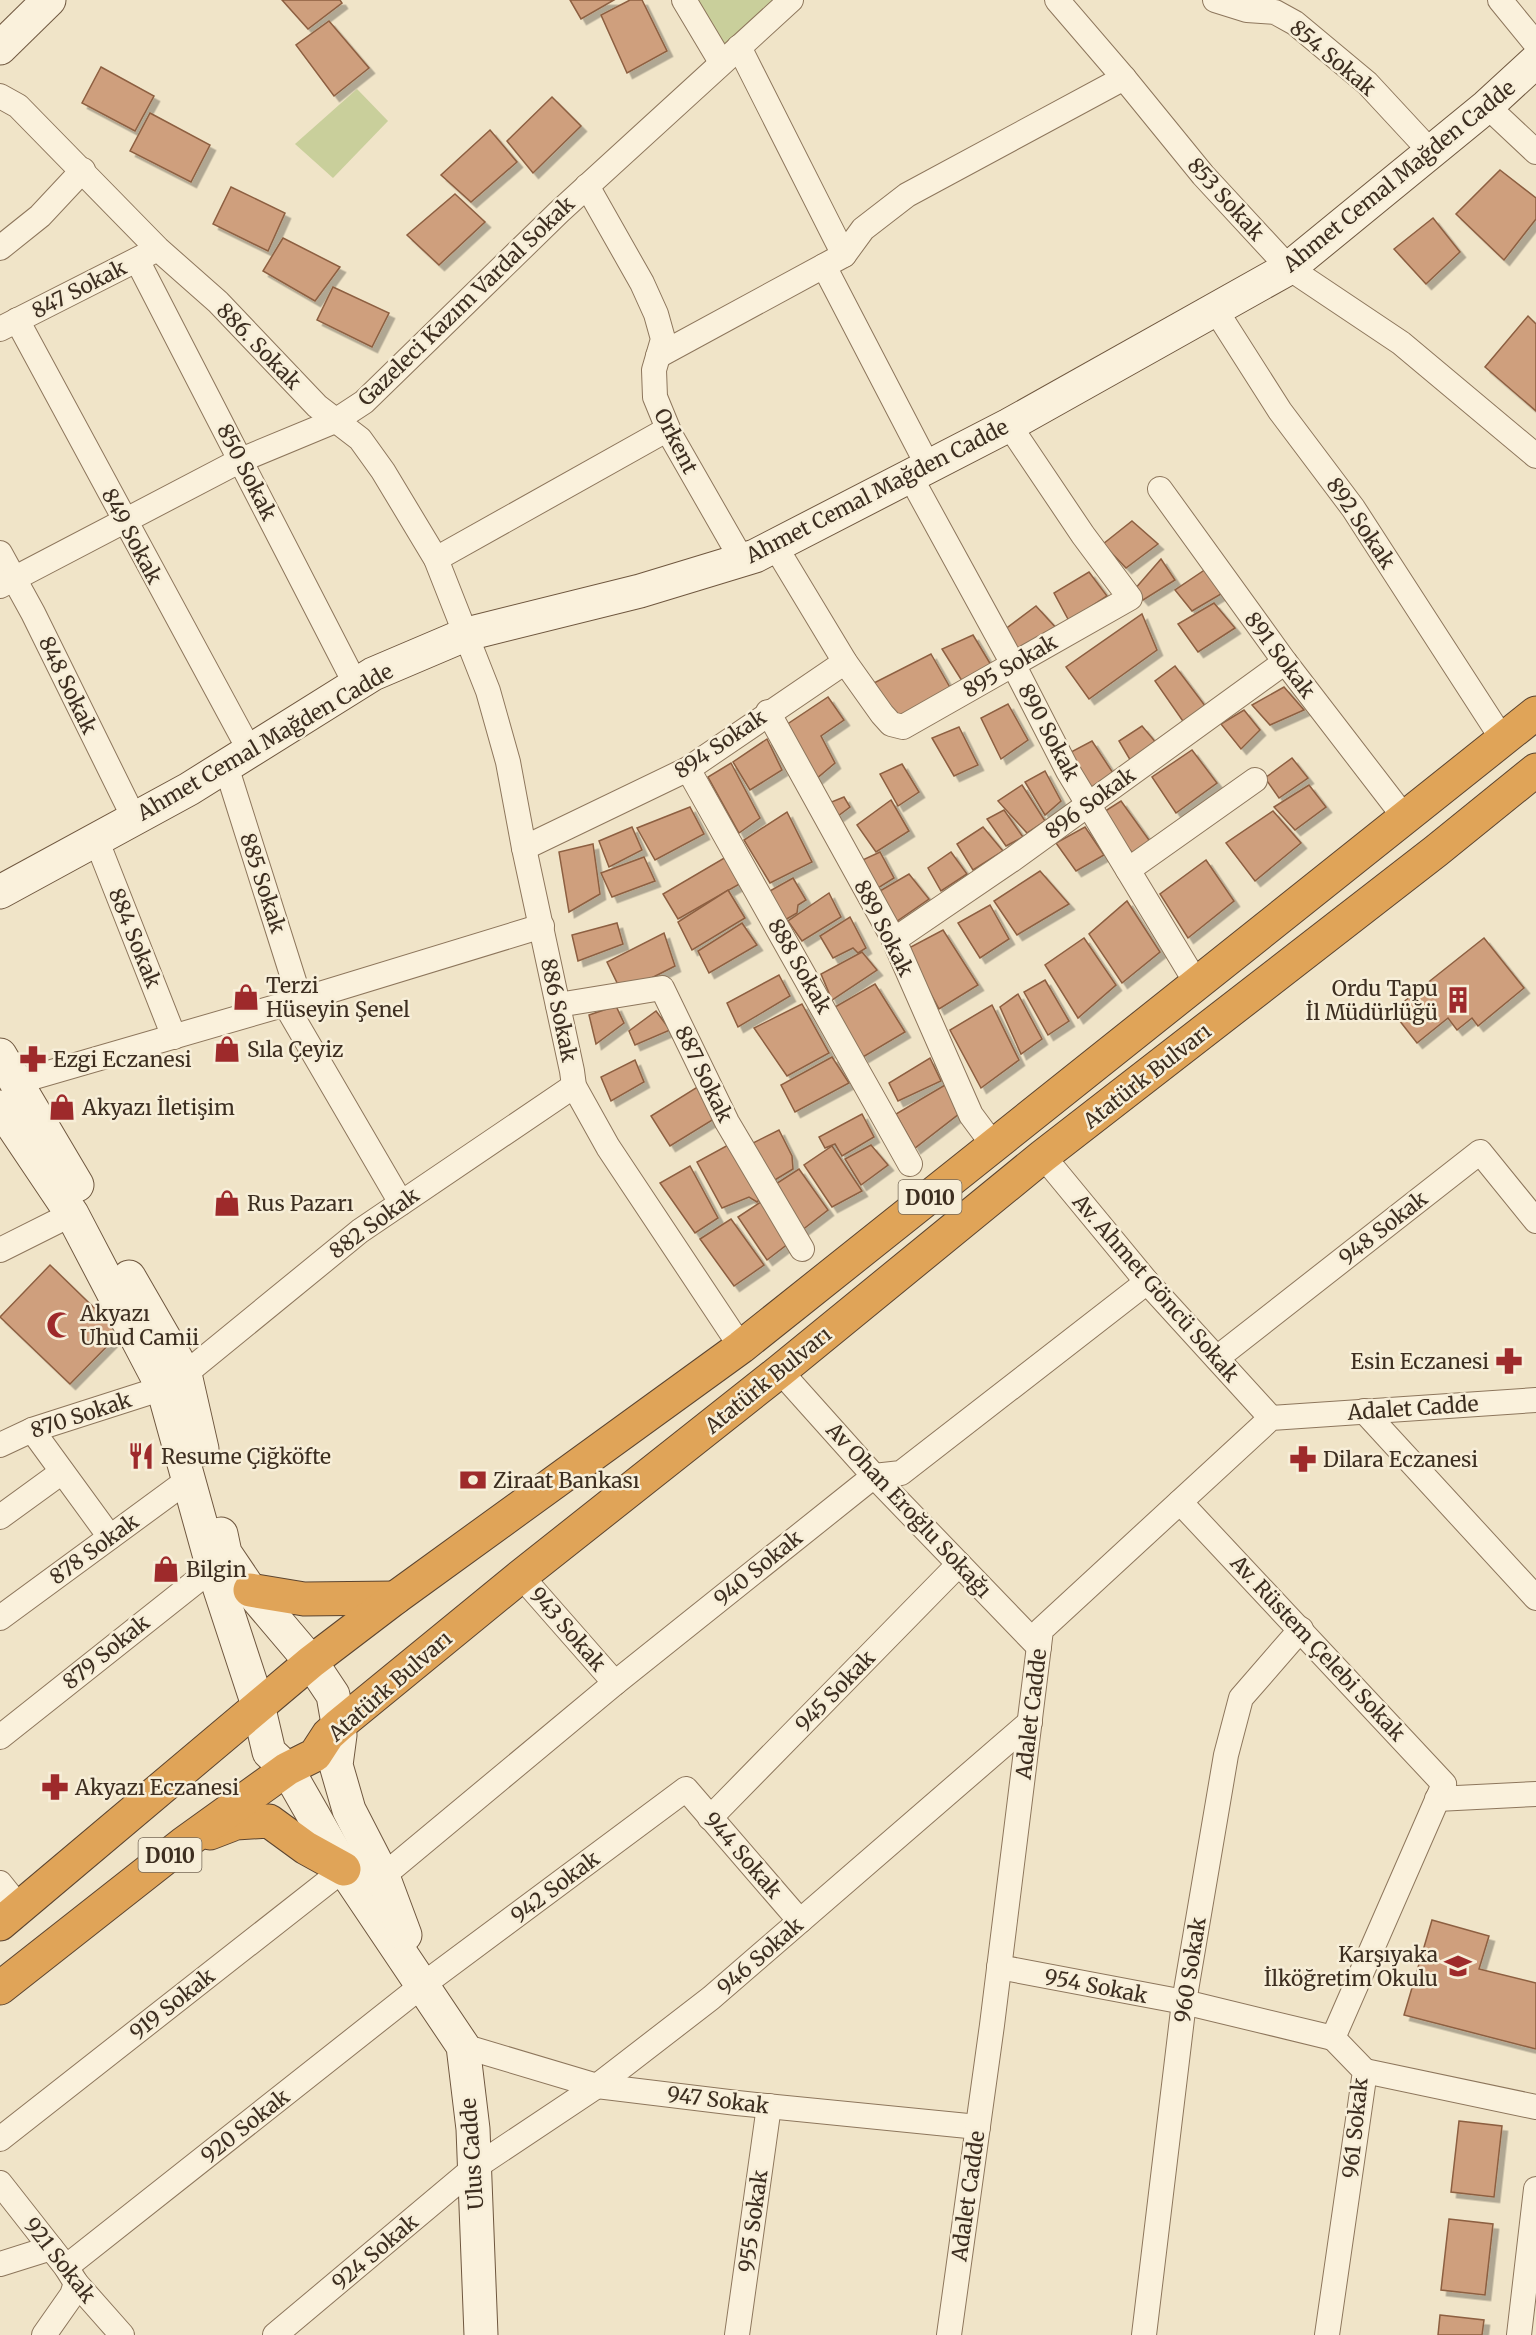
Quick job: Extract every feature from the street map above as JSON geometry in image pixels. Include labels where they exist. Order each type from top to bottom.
[{"type":"highway","name":"Atatürk Bulvarı","points":[[7,1905],[311,1662],[395,1598],[741,1347],[1536,713]]},
{"type":"highway","name":"Atatürk Bulvarı","points":[[0,1988],[183,1844],[287,1769],[315,1755],[328,1735],[339,1725],[521,1576],[780,1371],[1043,1156],[1426,859],[1536,770]]},
{"type":"highway","points":[[249,1590],[304,1599],[395,1598]]},
{"type":"highway","points":[[183,1844],[236,1823],[269,1821],[306,1848],[344,1869]]},
{"type":"main road","points":[[0,20],[20,0]]},
{"type":"main road","points":[[0,48],[50,0]]},
{"type":"main road","name":"Ahmet Cemal Mağden Cadde","points":[[0,892],[238,758],[373,674],[467,634],[640,591],[742,560],[775,546],[1009,426],[1289,268],[1487,106],[1536,61]]},
{"type":"main road","points":[[6,1081],[72,1214],[174,1381]]},
{"type":"main road","points":[[6,1081],[174,1381]]},
{"type":"main road","name":"Ulus Cadde","points":[[174,1381],[188,1480],[213,1568],[258,1705],[269,1752],[287,1769],[344,1869],[464,2046],[473,2129],[474,2330]]},
{"type":"main road","name":"Ulus Cadde","points":[[174,1381],[225,1552],[249,1590],[311,1662],[333,1695],[339,1725],[336,1765],[349,1810],[382,1876],[424,1984]]},
{"type":"street","points":[[684,0],[730,54],[834,261],[919,471]]},
{"type":"street","name":"Gazeleci Kazım Vardal Sokak","points":[[7,583],[241,460],[335,421],[364,402],[587,186],[791,0]]},
{"type":"street","name":"853 Sokak","points":[[1057,0],[1203,175],[1289,268],[1401,343],[1536,456]]},
{"type":"street","name":"854 Sokak","points":[[1215,0],[1247,10],[1269,5],[1275,12],[1295,23],[1367,83],[1431,152]]},
{"type":"street","points":[[1500,0],[1536,44]]},
{"type":"street","points":[[658,356],[834,261],[863,229],[907,195],[1124,78]]},
{"type":"street","name":"886. Sokak","points":[[0,96],[18,106],[83,171],[148,254],[218,302],[317,406],[360,439],[436,559],[467,634]]},
{"type":"street","points":[[1487,106],[1536,152]]},
{"type":"street","points":[[0,248],[40,216],[83,171]]},
{"type":"street","name":"Orkent","points":[[587,186],[642,283],[656,314],[663,339],[654,370],[655,397],[668,429],[742,560]]},
{"type":"street","name":"847 Sokak","points":[[8,325],[148,254]]},
{"type":"street","name":"850 Sokak","points":[[148,254],[241,460],[356,685]]},
{"type":"street","name":"892 Sokak","points":[[1215,309],[1280,411],[1353,507],[1503,740]]},
{"type":"street","name":"849 Sokak","points":[[8,325],[124,521],[238,758]]},
{"type":"street","name":"895 Sokak","points":[[775,546],[845,662],[886,719],[891,724],[903,727],[1130,598],[1077,526],[1009,426]]},
{"type":"street","points":[[436,559],[668,429]]},
{"type":"street","name":"890 Sokak","points":[[919,471],[1068,771],[1197,984]]},
{"type":"street","name":"891 Sokak","points":[[1160,489],[1285,662],[1405,818]]},
{"type":"street","name":"848 Sokak","points":[[0,553],[7,583],[134,818]]},
{"type":"street","name":"886 Sokak","points":[[467,634],[488,691],[508,762],[574,1086],[608,1147],[741,1347]]},
{"type":"street","name":"894 Sokak","points":[[524,848],[688,769],[768,712],[845,662]]},
{"type":"street","name":"896 Sokak","points":[[894,940],[1012,859],[1285,662]]},
{"type":"street","name":"889 Sokak","points":[[768,712],[894,940],[971,1115],[994,1146]]},
{"type":"street","name":"885 Sokak","points":[[238,758],[292,1002],[401,1203]]},
{"type":"street","name":"888 Sokak","points":[[688,769],[824,1007],[910,1164]]},
{"type":"street","points":[[1128,870],[1255,780]]},
{"type":"street","name":"884 Sokak","points":[[96,839],[174,1037]]},
{"type":"street","points":[[6,1081],[174,1037],[542,926]]},
{"type":"street","name":"887 Sokak","points":[[558,1005],[662,988],[727,1122],[802,1249]]},
{"type":"street","name":"882 Sokak","points":[[174,1381],[360,1231],[574,1086]]},
{"type":"street","name":"948 Sokak","points":[[1217,1358],[1480,1152],[1536,1221]]},
{"type":"street","name":"Av. Ahmet Göncü Sokak","points":[[1043,1156],[1147,1282],[1271,1418]]},
{"type":"street","points":[[0,1250],[72,1214]]},
{"type":"street","name":"940 Sokak","points":[[382,1876],[615,1683],[874,1476],[901,1473],[1147,1282]]},
{"type":"street","name":"Av Ohan Eroğlu Sokağı","points":[[780,1371],[874,1476],[1039,1647]]},
{"type":"street","name":"870 Sokak","points":[[0,1445],[32,1430],[174,1381]]},
{"type":"street","name":"Adalet Cadde","points":[[949,2335],[999,1967],[1041,1630],[1271,1418],[1536,1400]]},
{"type":"street","points":[[1364,1411],[1536,1598]]},
{"type":"street","points":[[32,1430],[110,1537]]},
{"type":"street","points":[[0,1517],[62,1472]]},
{"type":"street","name":"878 Sokak","points":[[0,1618],[188,1480]]},
{"type":"street","name":"Av. Rüstem Çelebi Sokak","points":[[1180,1502],[1444,1784],[1437,1799]]},
{"type":"street","name":"945 Sokak","points":[[710,1818],[959,1564]]},
{"type":"street","name":"879 Sokak","points":[[0,1737],[213,1568]]},
{"type":"street","name":"943 Sokak","points":[[521,1576],[615,1683]]},
{"type":"street","name":"960 Sokak","points":[[1144,2335],[1184,2002],[1226,1755],[1241,1698],[1301,1629]]},
{"type":"street","name":"946 Sokak","points":[[474,2168],[597,2086],[711,1998],[1030,1722]]},
{"type":"street","name":"944 Sokak","points":[[686,1790],[800,1921]]},
{"type":"street","name":"942 Sokak","points":[[424,1984],[686,1790]]},
{"type":"street","points":[[1333,2038],[1437,1799],[1536,1794]]},
{"type":"street","name":"919 Sokak","points":[[0,2139],[344,1869]]},
{"type":"street","name":"954 Sokak","points":[[999,1967],[1184,2002],[1333,2038]]},
{"type":"street","name":"920 Sokak","points":[[71,2275],[424,1984]]},
{"type":"street","name":"961 Sokak","points":[[1327,2335],[1365,2072],[1333,2038]]},
{"type":"street","name":"947 Sokak","points":[[464,2046],[597,2086],[978,2127]]},
{"type":"street","points":[[1365,2072],[1536,2107]]},
{"type":"street","name":"955 Sokak","points":[[737,2335],[769,2106]]},
{"type":"street","name":"924 Sokak","points":[[274,2335],[474,2168]]},
{"type":"street","name":"921 Sokak","points":[[0,2183],[71,2275],[122,2335]]},
{"type":"street","points":[[1519,2335],[1536,2189]]},
{"type":"street","points":[[0,2264],[51,2248]]},
{"type":"street","points":[[44,2335],[72,2295],[71,2275]]},
{"type":"green space","points":[[684,0],[791,0],[721,62]]},
{"type":"green space","points":[[357,89],[388,121],[333,178],[295,144]]},
{"type":"building","points":[[282,0],[340,0],[342,3],[308,29]]},
{"type":"building","points":[[570,0],[614,0],[581,19]]},
{"type":"building","points":[[630,0],[642,0],[667,51],[627,73],[601,15]]},
{"type":"building","points":[[329,21],[369,68],[334,96],[296,45]]},
{"type":"building","points":[[101,67],[154,96],[135,131],[82,103]]},
{"type":"building","points":[[552,97],[581,126],[533,173],[507,141]]},
{"type":"building","points":[[150,113],[210,145],[191,182],[130,151]]},
{"type":"building","points":[[490,130],[517,162],[471,202],[441,175]]},
{"type":"building","points":[[1500,170],[1536,198],[1536,219],[1504,260],[1456,214]]},
{"type":"building","points":[[231,187],[285,213],[268,251],[213,224]]},
{"type":"building","points":[[455,194],[485,222],[439,265],[407,235]]},
{"type":"building","points":[[1433,218],[1460,252],[1426,284],[1394,249]]},
{"type":"building","points":[[283,238],[340,267],[315,301],[263,271]]},
{"type":"building","points":[[333,287],[389,313],[372,347],[317,320]]},
{"type":"building","points":[[1528,316],[1536,324],[1536,411],[1485,367]]},
{"type":"building","points":[[1132,521],[1158,544],[1126,568],[1103,544]]},
{"type":"building","points":[[1161,559],[1175,580],[1143,600],[1134,590]]},
{"type":"building","points":[[1206,569],[1221,594],[1192,611],[1175,590]]},
{"type":"building","points":[[1089,572],[1107,596],[1069,621],[1054,593]]},
{"type":"building","points":[[1214,603],[1235,628],[1198,652],[1178,624]]},
{"type":"building","points":[[1036,606],[1058,630],[1019,661],[1004,630]]},
{"type":"building","points":[[1142,614],[1157,650],[1089,699],[1066,667]]},
{"type":"building","points":[[973,635],[994,670],[964,684],[942,649]]},
{"type":"building","points":[[931,654],[952,691],[899,723],[868,686]]},
{"type":"building","points":[[1175,666],[1209,711],[1187,727],[1155,681]]},
{"type":"building","points":[[1284,687],[1304,710],[1270,725],[1252,705]]},
{"type":"building","points":[[828,697],[844,720],[821,736],[835,763],[816,779],[786,725]]},
{"type":"building","points":[[1008,704],[1028,740],[1001,759],[981,718]]},
{"type":"building","points":[[1244,710],[1260,730],[1241,749],[1221,724]]},
{"type":"building","points":[[1142,726],[1158,745],[1132,763],[1119,741]]},
{"type":"building","points":[[959,727],[978,765],[954,776],[932,738]]},
{"type":"building","points":[[767,739],[782,770],[750,790],[733,762]]},
{"type":"building","points":[[1092,741],[1115,776],[1086,796],[1071,752]]},
{"type":"building","points":[[1192,750],[1217,783],[1176,813],[1152,777]]},
{"type":"building","points":[[1292,758],[1308,778],[1279,798],[1265,778]]},
{"type":"building","points":[[731,763],[760,818],[739,833],[708,777]]},
{"type":"building","points":[[902,764],[919,792],[898,806],[880,774]]},
{"type":"building","points":[[1045,771],[1061,801],[1045,815],[1025,782]]},
{"type":"building","points":[[1022,785],[1045,821],[1027,833],[998,801]]},
{"type":"building","points":[[1309,785],[1326,807],[1295,830],[1274,807]]},
{"type":"building","points":[[844,797],[850,807],[838,816],[829,803]]},
{"type":"building","points":[[891,800],[909,831],[876,852],[857,825]]},
{"type":"building","points":[[1121,801],[1154,847],[1136,857],[1099,815]]},
{"type":"building","points":[[690,807],[704,834],[655,860],[637,828]]},
{"type":"building","points":[[1004,810],[1023,837],[1006,846],[987,819]]},
{"type":"building","points":[[1273,811],[1301,843],[1255,881],[1226,843]]},
{"type":"building","points":[[787,812],[812,862],[770,883],[744,840]]},
{"type":"building","points":[[632,827],[642,850],[609,867],[599,841]]},
{"type":"building","points":[[983,827],[1003,851],[973,870],[957,844]]},
{"type":"building","points":[[1085,827],[1104,855],[1076,871],[1056,843]]},
{"type":"building","points":[[593,844],[600,894],[569,912],[559,852]]},
{"type":"building","points":[[880,852],[894,878],[870,893],[856,863]]},
{"type":"building","points":[[951,852],[967,874],[941,891],[928,868]]},
{"type":"building","points":[[644,857],[655,881],[612,897],[601,873]]},
{"type":"building","points":[[726,857],[743,882],[678,919],[663,894]]},
{"type":"building","points":[[1206,860],[1234,901],[1188,938],[1160,894]]},
{"type":"building","points":[[1040,871],[1069,904],[1017,935],[994,901]]},
{"type":"building","points":[[909,874],[929,899],[890,926],[873,895]]},
{"type":"building","points":[[793,878],[806,900],[798,905],[797,913],[785,920],[768,892]]},
{"type":"building","points":[[728,890],[745,918],[692,950],[678,922]]},
{"type":"building","points":[[829,893],[841,917],[802,941],[788,921]]},
{"type":"building","points":[[1127,901],[1160,952],[1122,983],[1089,934]]},
{"type":"building","points":[[990,905],[1009,939],[980,958],[958,923]]},
{"type":"building","points":[[850,917],[866,948],[858,953],[853,948],[833,958],[820,936]]},
{"type":"building","points":[[617,923],[623,944],[578,961],[572,935]]},
{"type":"building","points":[[742,923],[757,945],[709,973],[698,951]]},
{"type":"building","points":[[943,930],[978,985],[939,1009],[907,949]]},
{"type":"building","points":[[664,933],[675,966],[622,993],[607,962]]},
{"type":"building","points":[[1084,938],[1116,985],[1078,1018],[1045,965]]},
{"type":"building","name":"Ordu Tapu İl Müdürlüğü","points":[[1484,938],[1524,988],[1478,1026],[1472,1018],[1457,1030],[1448,1018],[1417,1043],[1392,1011]]},
{"type":"building","points":[[862,952],[877,970],[832,1000],[821,974]]},
{"type":"building","points":[[779,975],[790,996],[738,1027],[727,1003]]},
{"type":"building","points":[[1045,980],[1069,1021],[1048,1035],[1024,992]]},
{"type":"building","points":[[875,984],[905,1032],[863,1057],[835,1007]]},
{"type":"building","points":[[1018,994],[1042,1039],[1021,1054],[1000,1007]]},
{"type":"building","points":[[802,1004],[829,1053],[787,1076],[754,1028]]},
{"type":"building","points":[[992,1005],[1019,1060],[981,1088],[950,1030]]},
{"type":"building","points":[[616,1006],[624,1023],[596,1044],[589,1015]]},
{"type":"building","points":[[656,1011],[670,1030],[635,1045],[629,1031]]},
{"type":"building","points":[[832,1057],[849,1083],[795,1112],[781,1085]]},
{"type":"building","points":[[930,1058],[941,1081],[898,1101],[889,1083]]},
{"type":"building","points":[[635,1060],[644,1082],[611,1101],[601,1077]]},
{"type":"building","points":[[945,1085],[964,1110],[915,1148],[896,1114]]},
{"type":"building","points":[[699,1086],[714,1119],[670,1146],[651,1116]]},
{"type":"building","points":[[862,1114],[874,1137],[842,1156],[835,1144],[825,1148],[819,1137]]},
{"type":"building","points":[[779,1130],[792,1156],[793,1169],[765,1186],[743,1148]]},
{"type":"building","points":[[730,1144],[759,1200],[757,1202],[749,1197],[722,1208],[697,1162]]},
{"type":"building","points":[[871,1145],[888,1165],[861,1185],[845,1159]]},
{"type":"building","points":[[832,1146],[862,1191],[832,1207],[804,1165]]},
{"type":"building","points":[[690,1166],[718,1218],[695,1233],[660,1183]]},
{"type":"building","points":[[799,1169],[828,1210],[797,1234],[768,1189]]},
{"type":"building","points":[[767,1198],[793,1240],[767,1260],[738,1217]]},
{"type":"building","points":[[731,1219],[764,1265],[734,1286],[700,1239]]},
{"type":"building","name":"Akyazı Uhud Camii","points":[[50,1265],[120,1333],[70,1384],[0,1317]]},
{"type":"building","points":[[1432,1920],[1489,1936],[1479,1969],[1536,1983],[1536,2049],[1404,2015]]},
{"type":"building","points":[[1459,2121],[1502,2126],[1494,2197],[1451,2192]]},
{"type":"building","points":[[1449,2219],[1493,2224],[1485,2295],[1441,2290]]},
{"type":"building","points":[[1440,2315],[1484,2320],[1482,2335],[1438,2335]]},
{"type":"place","name":"Terzi Hüseyin Şenel","points":[[246,997]]},
{"type":"place","name":"Ordu Tapu İl Müdürlüğü","points":[[1458,1000]]},
{"type":"place","name":"Sıla Çeyiz","points":[[227,1049]]},
{"type":"place","name":"Ezgi Eczanesi","points":[[33,1059]]},
{"type":"place","name":"Akyazı İletişim","points":[[62,1107]]},
{"type":"place","name":"Rus Pazarı","points":[[227,1203]]},
{"type":"place","name":"Akyazı Uhud Camii","points":[[60,1325]]},
{"type":"place","name":"Esin Eczanesi","points":[[1509,1361]]},
{"type":"place","name":"Resume Çiğköfte","points":[[141,1456]]},
{"type":"place","name":"Dilara Eczanesi","points":[[1303,1459]]},
{"type":"place","name":"Ziraat Bankası","points":[[473,1480]]},
{"type":"place","name":"Bilgin","points":[[166,1569]]},
{"type":"place","name":"Akyazı Eczanesi","points":[[55,1787]]},
{"type":"place","name":"Karşıyaka İlköğretim Okulu","points":[[1458,1966]]}]
